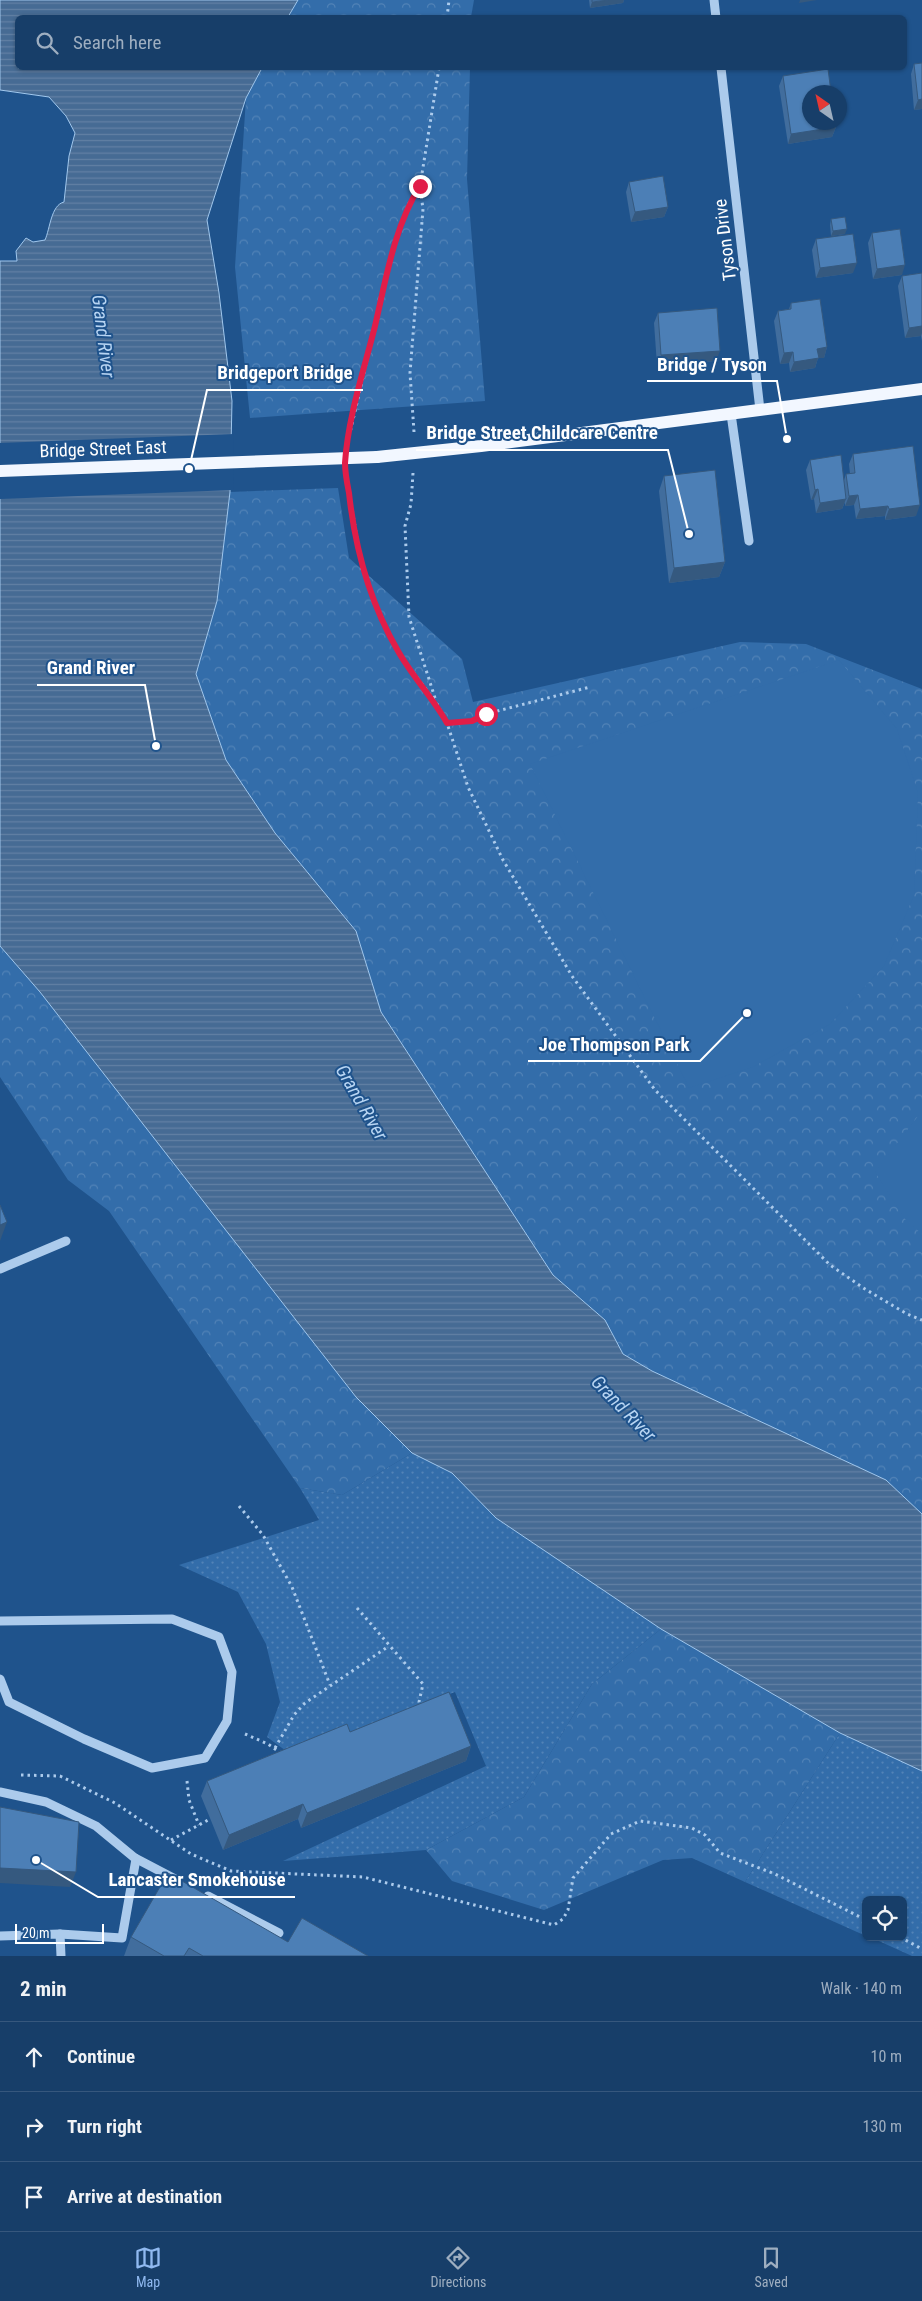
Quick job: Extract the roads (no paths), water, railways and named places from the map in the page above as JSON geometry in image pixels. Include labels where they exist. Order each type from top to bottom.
[{"type":"main road","name":"Bridge Street East","points":[[0,471],[377,457],[922,389]]},
{"type":"street","points":[[714,0],[716,15]]},
{"type":"street","name":"Tyson Drive","points":[[721,70],[760,410]]},
{"type":"street","points":[[731,414],[748,541]]},
{"type":"street","points":[[0,1269],[66,1241]]},
{"type":"street","points":[[0,1621],[172,1620],[219,1637],[232,1672],[227,1721],[205,1758],[152,1768],[84,1739],[9,1702],[0,1679]]},
{"type":"street","points":[[0,1792],[46,1802],[96,1826],[135,1858],[186,1884]]},
{"type":"street","points":[[0,1936],[60,1934],[122,1938],[135,1858]]},
{"type":"street","points":[[202,1893],[278,1933]]},
{"type":"street","points":[[60,1934],[61,1956]]},
{"type":"water","points":[[0,0],[298,0],[289,15],[15,15],[15,70],[261,70],[246,98],[207,220],[219,293],[232,401],[230,492],[217,601],[196,674],[226,760],[275,833],[356,931],[381,1012],[553,1275],[605,1320],[623,1354],[652,1371],[886,1480],[922,1514],[922,1771],[840,1733],[661,1629],[496,1518],[452,1473],[412,1453],[356,1397],[40,992],[0,946],[0,261],[17,261],[16,251],[26,238],[33,242],[45,240],[56,208],[64,202],[69,156],[75,133],[66,116],[49,97],[0,90]]},
{"type":"place","name":"Bridge / Tyson","points":[[787,439]]},
{"type":"place","name":"Bridgeport Bridge","points":[[189,469]]},
{"type":"place","name":"Bridge Street Childcare Centre","points":[[689,534]]},
{"type":"place","name":"Grand River","points":[[156,746]]},
{"type":"place","name":"Joe Thompson Park","points":[[747,1013]]},
{"type":"place","name":"Lancaster Smokehouse","points":[[36,1860]]}]
